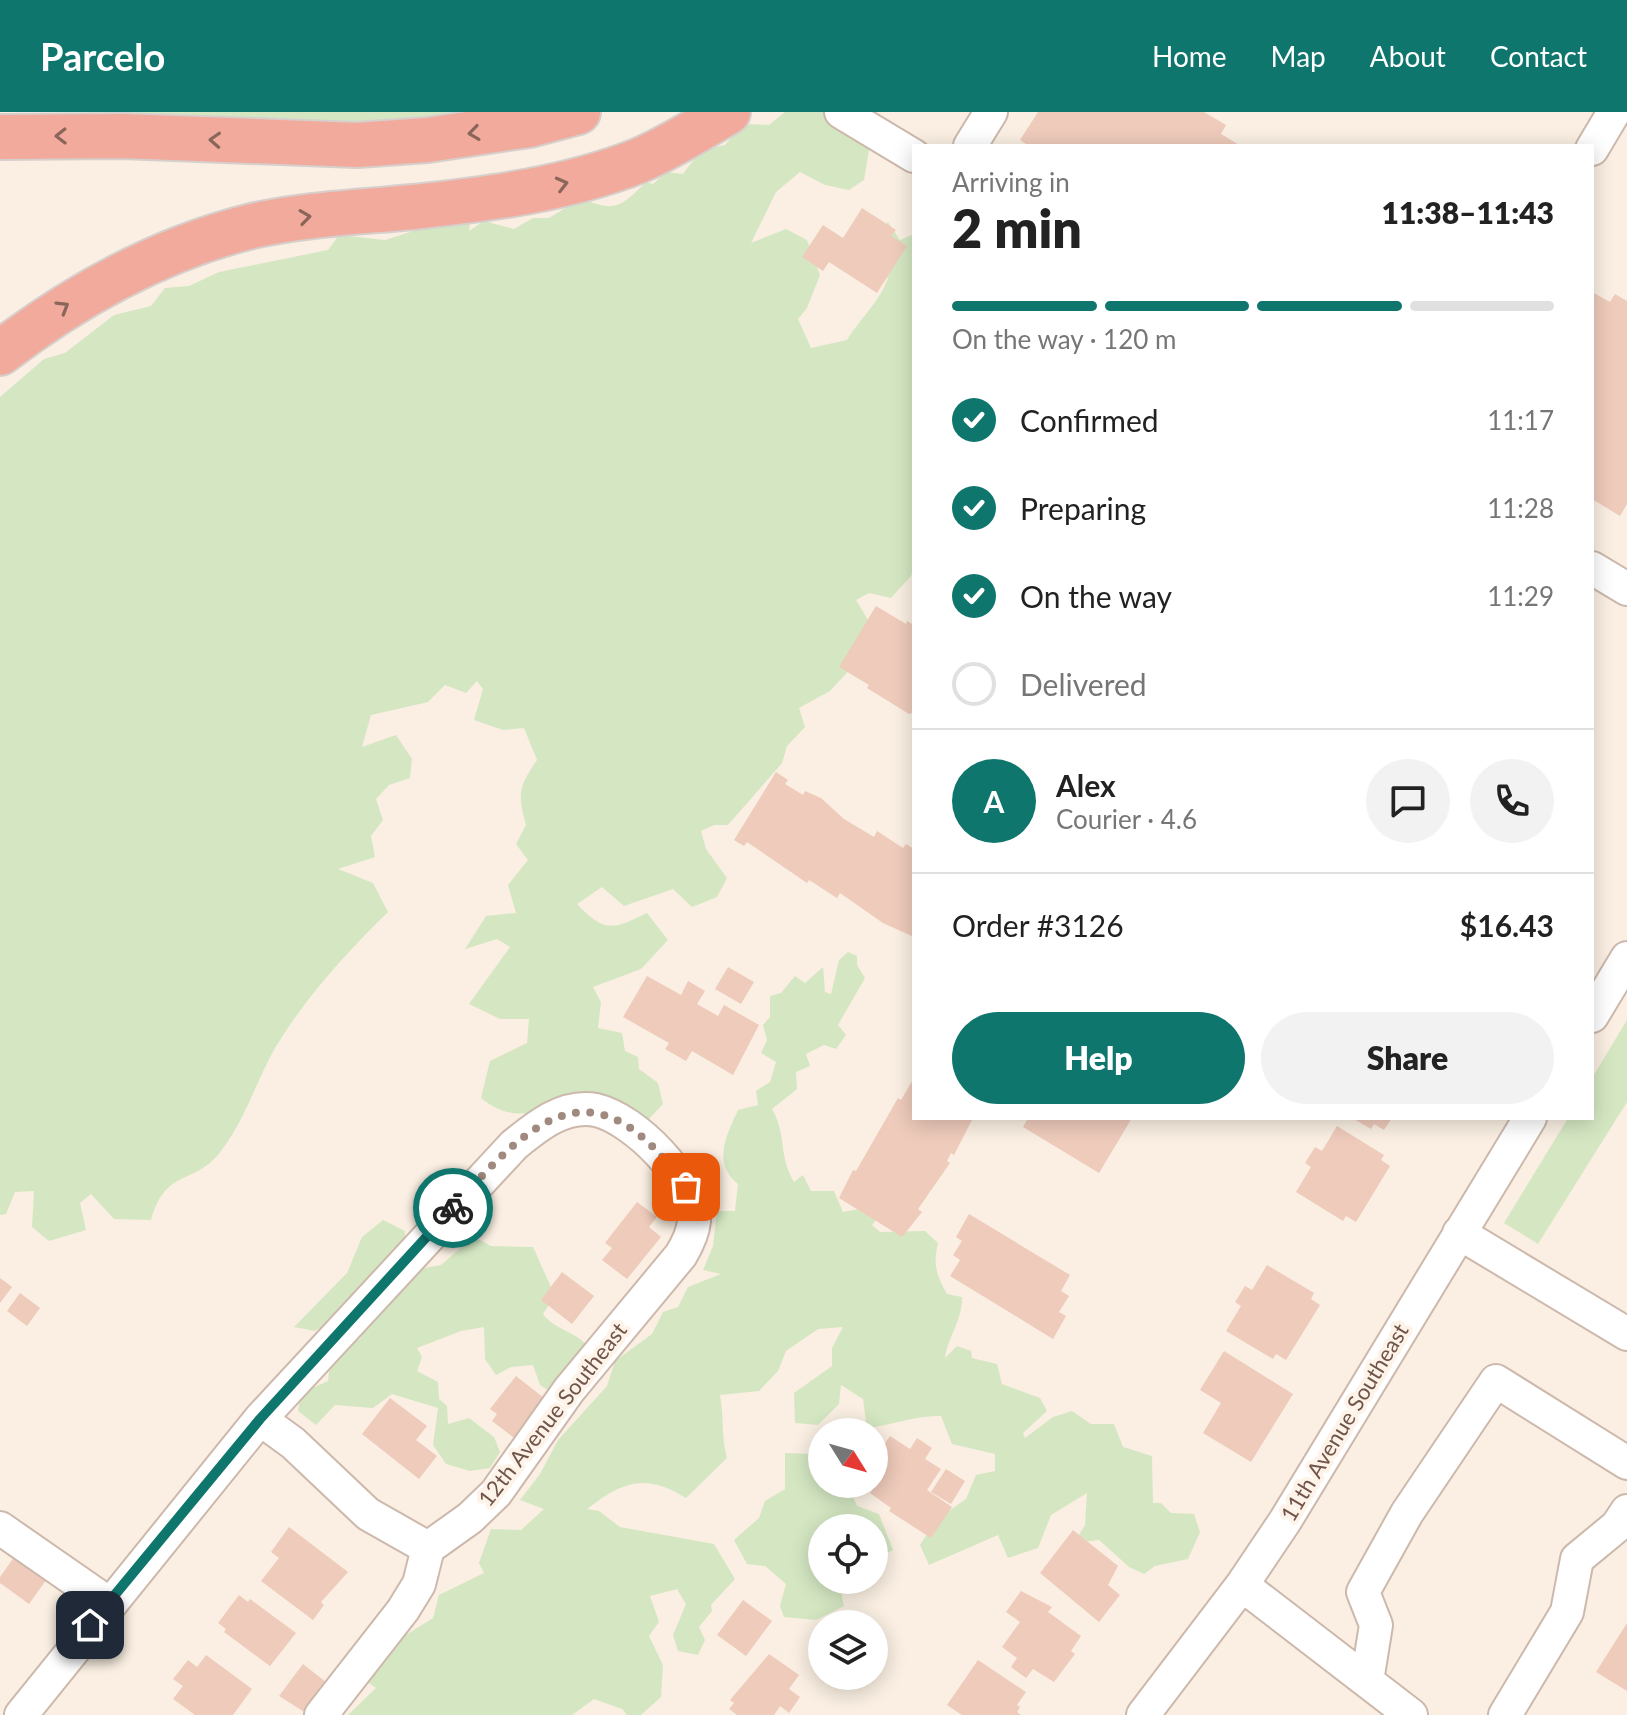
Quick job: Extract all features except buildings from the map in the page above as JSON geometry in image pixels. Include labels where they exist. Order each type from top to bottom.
[{"type":"highway","points":[[13,112],[0,136],[122,136],[357,145],[427,140],[529,125],[578,112]]},
{"type":"highway","points":[[0,353],[47,317],[97,286],[153,259],[206,240],[294,218],[541,189],[639,160],[728,112]]},
{"type":"street","points":[[841,112],[912,155]]},
{"type":"street","points":[[971,144],[991,112]]},
{"type":"street","points":[[1594,146],[1614,112]]},
{"type":"street","points":[[1594,569],[1627,589]]},
{"type":"street","points":[[1594,1013],[1627,958]]},
{"type":"street","name":"12th Avenue Southeast","points":[[260,1419],[463,1197],[542,1122],[569,1111],[596,1110],[649,1143],[686,1187],[694,1222],[681,1255],[569,1390],[496,1493],[470,1518],[428,1548]]},
{"type":"street","name":"11th Avenue Southeast","points":[[1143,1715],[1242,1585],[1285,1521],[1529,1120]]},
{"type":"street","points":[[1459,1233],[1627,1334]]},
{"type":"street","points":[[1367,1681],[1376,1625],[1363,1592],[1414,1501],[1496,1381],[1627,1463]]},
{"type":"street","points":[[21,1715],[108,1603],[260,1419],[293,1443],[368,1514],[428,1548],[419,1584],[403,1610],[321,1715]]},
{"type":"street","points":[[1505,1715],[1567,1612],[1577,1559],[1617,1526],[1627,1511]]},
{"type":"street","points":[[0,1528],[108,1603]]},
{"type":"street","points":[[1242,1585],[1411,1715]]},
{"type":"green space","points":[[123,112],[574,112],[122,136]]},
{"type":"green space","points":[[785,112],[852,112],[870,144],[864,180],[849,190],[825,185],[800,172],[776,192],[751,243],[786,229],[807,240],[820,275],[807,308],[798,319],[811,348],[847,340],[884,287],[888,278],[867,265],[866,243],[888,222],[900,240],[912,235],[912,572],[891,598],[869,593],[856,600],[879,638],[830,691],[799,708],[805,727],[787,746],[782,763],[728,825],[714,825],[701,831],[706,849],[727,878],[717,897],[692,907],[673,889],[624,906],[602,887],[577,904],[595,920],[609,926],[647,913],[668,940],[641,969],[593,987],[601,1002],[598,1028],[622,1033],[625,1051],[638,1057],[639,1069],[658,1083],[663,1104],[647,1121],[590,1102],[582,1092],[555,1105],[519,1114],[494,1107],[481,1098],[490,1061],[527,1043],[529,1019],[500,1019],[469,1004],[510,947],[497,939],[465,949],[486,916],[516,913],[508,885],[528,860],[516,844],[526,825],[521,790],[537,760],[524,728],[503,730],[474,720],[483,689],[477,681],[466,693],[445,685],[428,702],[371,715],[362,747],[396,735],[412,759],[410,778],[389,785],[376,799],[383,820],[371,836],[375,857],[338,869],[373,883],[388,912],[327,977],[287,1029],[237,1127],[221,1151],[201,1169],[173,1184],[157,1203],[151,1220],[114,1219],[91,1194],[80,1203],[86,1230],[49,1241],[32,1227],[34,1191],[15,1192],[6,1214],[0,1215],[0,397],[44,359],[65,353],[114,315],[151,306],[165,288],[189,286],[219,272],[328,250],[339,235],[385,240],[429,226],[470,223],[469,231],[484,221],[514,229],[533,218],[549,218],[581,198],[602,205],[617,205],[646,182],[653,184],[666,172],[683,174],[701,150],[725,145],[743,124],[769,125]]},
{"type":"green space","points":[[848,952],[857,956],[857,965],[865,978],[838,1025],[846,1035],[836,1049],[824,1045],[806,1054],[810,1066],[796,1072],[797,1089],[772,1109],[794,1182],[803,1175],[811,1191],[834,1191],[843,1212],[865,1208],[883,1212],[872,1225],[880,1232],[925,1231],[938,1243],[936,1269],[940,1281],[947,1294],[962,1297],[960,1314],[945,1358],[957,1346],[971,1351],[972,1358],[997,1364],[1002,1384],[1040,1398],[1047,1411],[1023,1433],[1025,1438],[1053,1417],[1072,1411],[1091,1424],[1114,1424],[1123,1447],[1152,1456],[1153,1503],[1161,1503],[1171,1513],[1194,1514],[1200,1532],[1188,1559],[1155,1566],[1144,1574],[1129,1567],[1099,1540],[1074,1543],[1085,1525],[1087,1493],[1051,1515],[1038,1548],[1008,1558],[998,1535],[929,1565],[920,1545],[936,1520],[966,1499],[976,1475],[995,1471],[995,1454],[952,1444],[941,1416],[888,1424],[888,1418],[866,1418],[863,1399],[841,1385],[839,1404],[825,1418],[808,1418],[808,1424],[795,1423],[794,1393],[832,1366],[832,1348],[843,1327],[818,1329],[786,1351],[778,1371],[759,1391],[720,1395],[727,1458],[686,1498],[659,1485],[635,1484],[612,1492],[587,1509],[599,1511],[620,1527],[714,1544],[735,1579],[711,1605],[712,1611],[699,1627],[705,1640],[698,1655],[678,1651],[673,1635],[686,1604],[677,1589],[650,1596],[659,1622],[649,1636],[663,1665],[661,1697],[641,1715],[627,1715],[622,1709],[594,1699],[572,1715],[348,1715],[376,1688],[360,1677],[393,1643],[433,1618],[439,1595],[484,1573],[479,1563],[491,1529],[521,1530],[544,1509],[520,1500],[540,1474],[558,1440],[607,1386],[615,1361],[652,1334],[663,1312],[678,1307],[688,1287],[721,1274],[703,1270],[713,1246],[717,1211],[735,1211],[738,1184],[725,1167],[724,1149],[738,1110],[758,1105],[756,1091],[770,1082],[776,1062],[761,1053],[767,1040],[763,1025],[770,1017],[770,996],[781,993],[795,976],[805,983],[823,967],[825,992],[831,994],[839,960]]},
{"type":"green space","points":[[1627,1020],[1627,1102],[1538,1244],[1504,1223],[1567,1120],[1594,1120],[1594,1075]]},
{"type":"green space","points":[[383,1220],[405,1231],[405,1246],[414,1270],[441,1265],[464,1245],[478,1239],[491,1246],[533,1247],[555,1296],[543,1314],[586,1344],[555,1395],[540,1385],[533,1365],[511,1367],[496,1375],[485,1359],[484,1327],[461,1331],[417,1348],[422,1357],[417,1371],[438,1382],[439,1399],[447,1406],[448,1424],[469,1418],[494,1437],[500,1452],[490,1468],[470,1471],[446,1464],[433,1445],[438,1408],[392,1394],[373,1408],[335,1405],[316,1425],[298,1411],[301,1393],[328,1381],[340,1347],[361,1338],[338,1316],[315,1331],[294,1327],[347,1273],[362,1237]]},
{"type":"green space","points":[[785,1453],[808,1454],[808,1498],[854,1498],[857,1506],[879,1514],[808,1514],[808,1594],[841,1594],[844,1606],[836,1610],[808,1610],[808,1619],[784,1617],[780,1606],[786,1584],[765,1566],[747,1564],[734,1540],[759,1518],[765,1501],[785,1489]]},
{"type":"way so far","points":[[453,1208],[514,1145],[542,1122],[569,1111],[596,1110],[615,1119],[649,1143],[686,1187]]},
{"type":"route","points":[[90,1625],[260,1419],[453,1208]]}]
